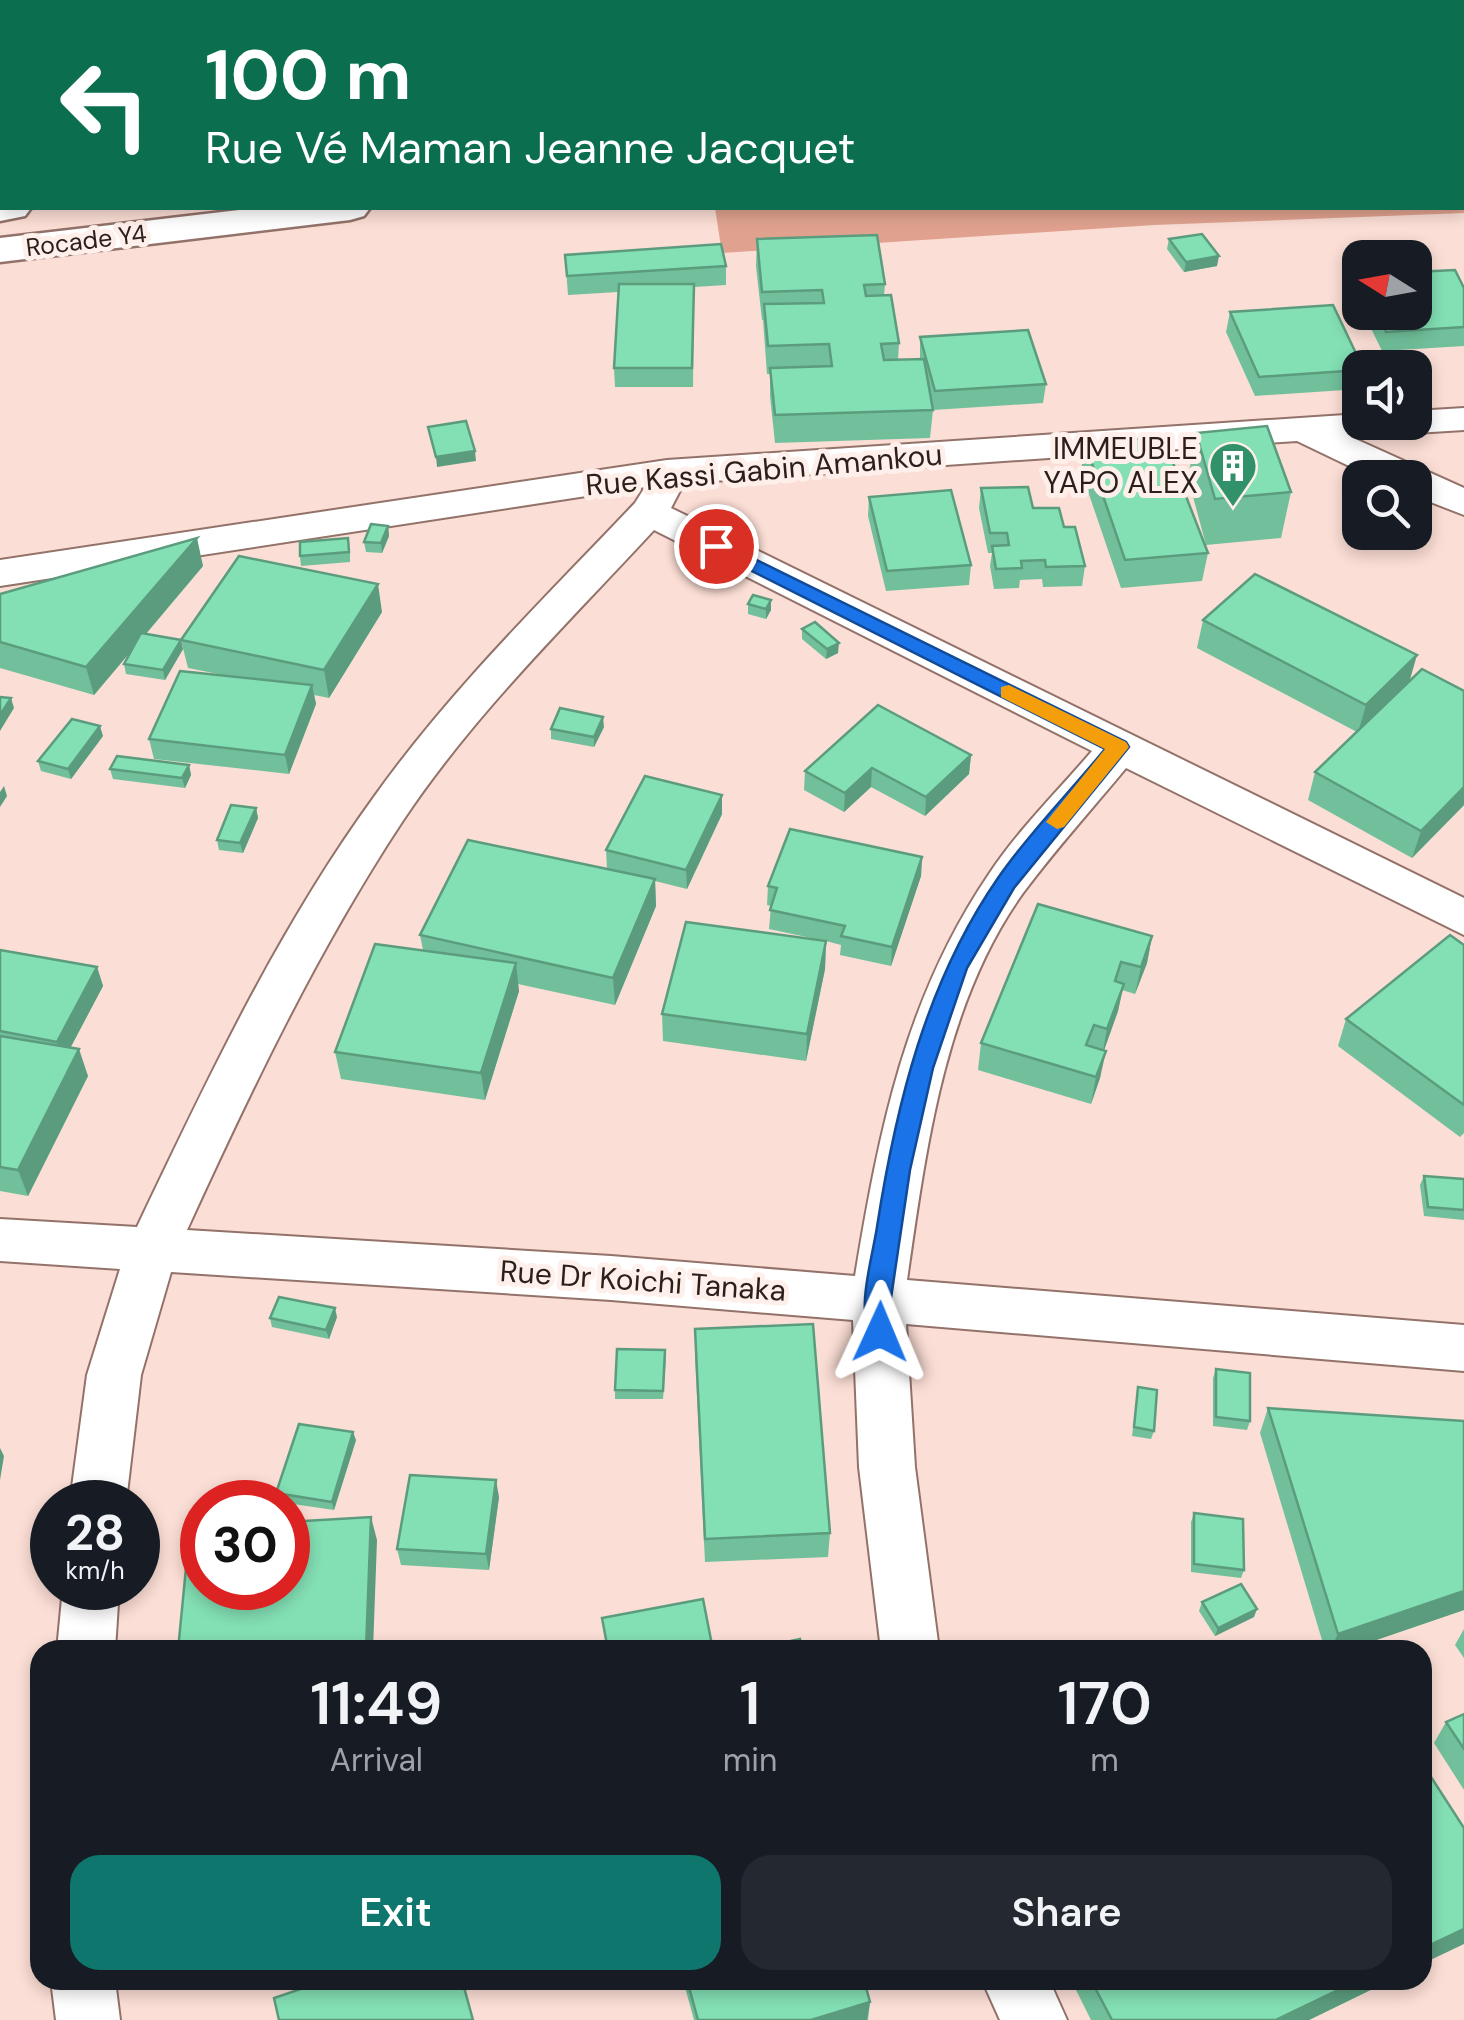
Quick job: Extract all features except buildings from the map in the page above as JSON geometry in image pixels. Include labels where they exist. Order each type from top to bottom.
[{"type":"highway","name":"Rocade Y4","points":[[0,250],[333,210]]},
{"type":"street","name":"Rue Kassi Gabin Amankou","points":[[1432,421],[1464,419]]},
{"type":"street","name":"Rue Kassi Gabin Amankou","points":[[0,572],[658,492],[1342,427]]},
{"type":"street","points":[[1303,430],[1368,460]]},
{"type":"street","points":[[1432,489],[1464,504]]},
{"type":"street","points":[[101,1480],[114,1376],[152,1250],[235,1072],[316,924],[388,809],[465,708],[658,492],[1118,747],[1464,918]]},
{"type":"street","points":[[909,1640],[887,1468],[878,1298],[898,1170],[921,1068],[956,967],[1006,883],[1118,747]]},
{"type":"street","name":"Rue Dr Koichi Tanaka","points":[[0,1240],[878,1298],[1464,1348]]},
{"type":"street","points":[[87,1640],[89,1610]]},
{"type":"street","points":[[84,1990],[88,2020]]},
{"type":"street","points":[[1019,1990],[1035,2020]]},
{"type":"shaded area","points":[[715,210],[1464,210],[1464,213],[1154,225],[722,253]]},
{"type":"slow traffic","points":[[1009,692],[1118,747],[1057,822]]},
{"type":"place","name":"IMMEUBLE YAPO ALEX","points":[[1233,508]]},
{"type":"route","points":[[716,546],[1118,747],[1006,883],[956,967],[921,1068],[898,1170],[878,1298],[880,1332]]}]
